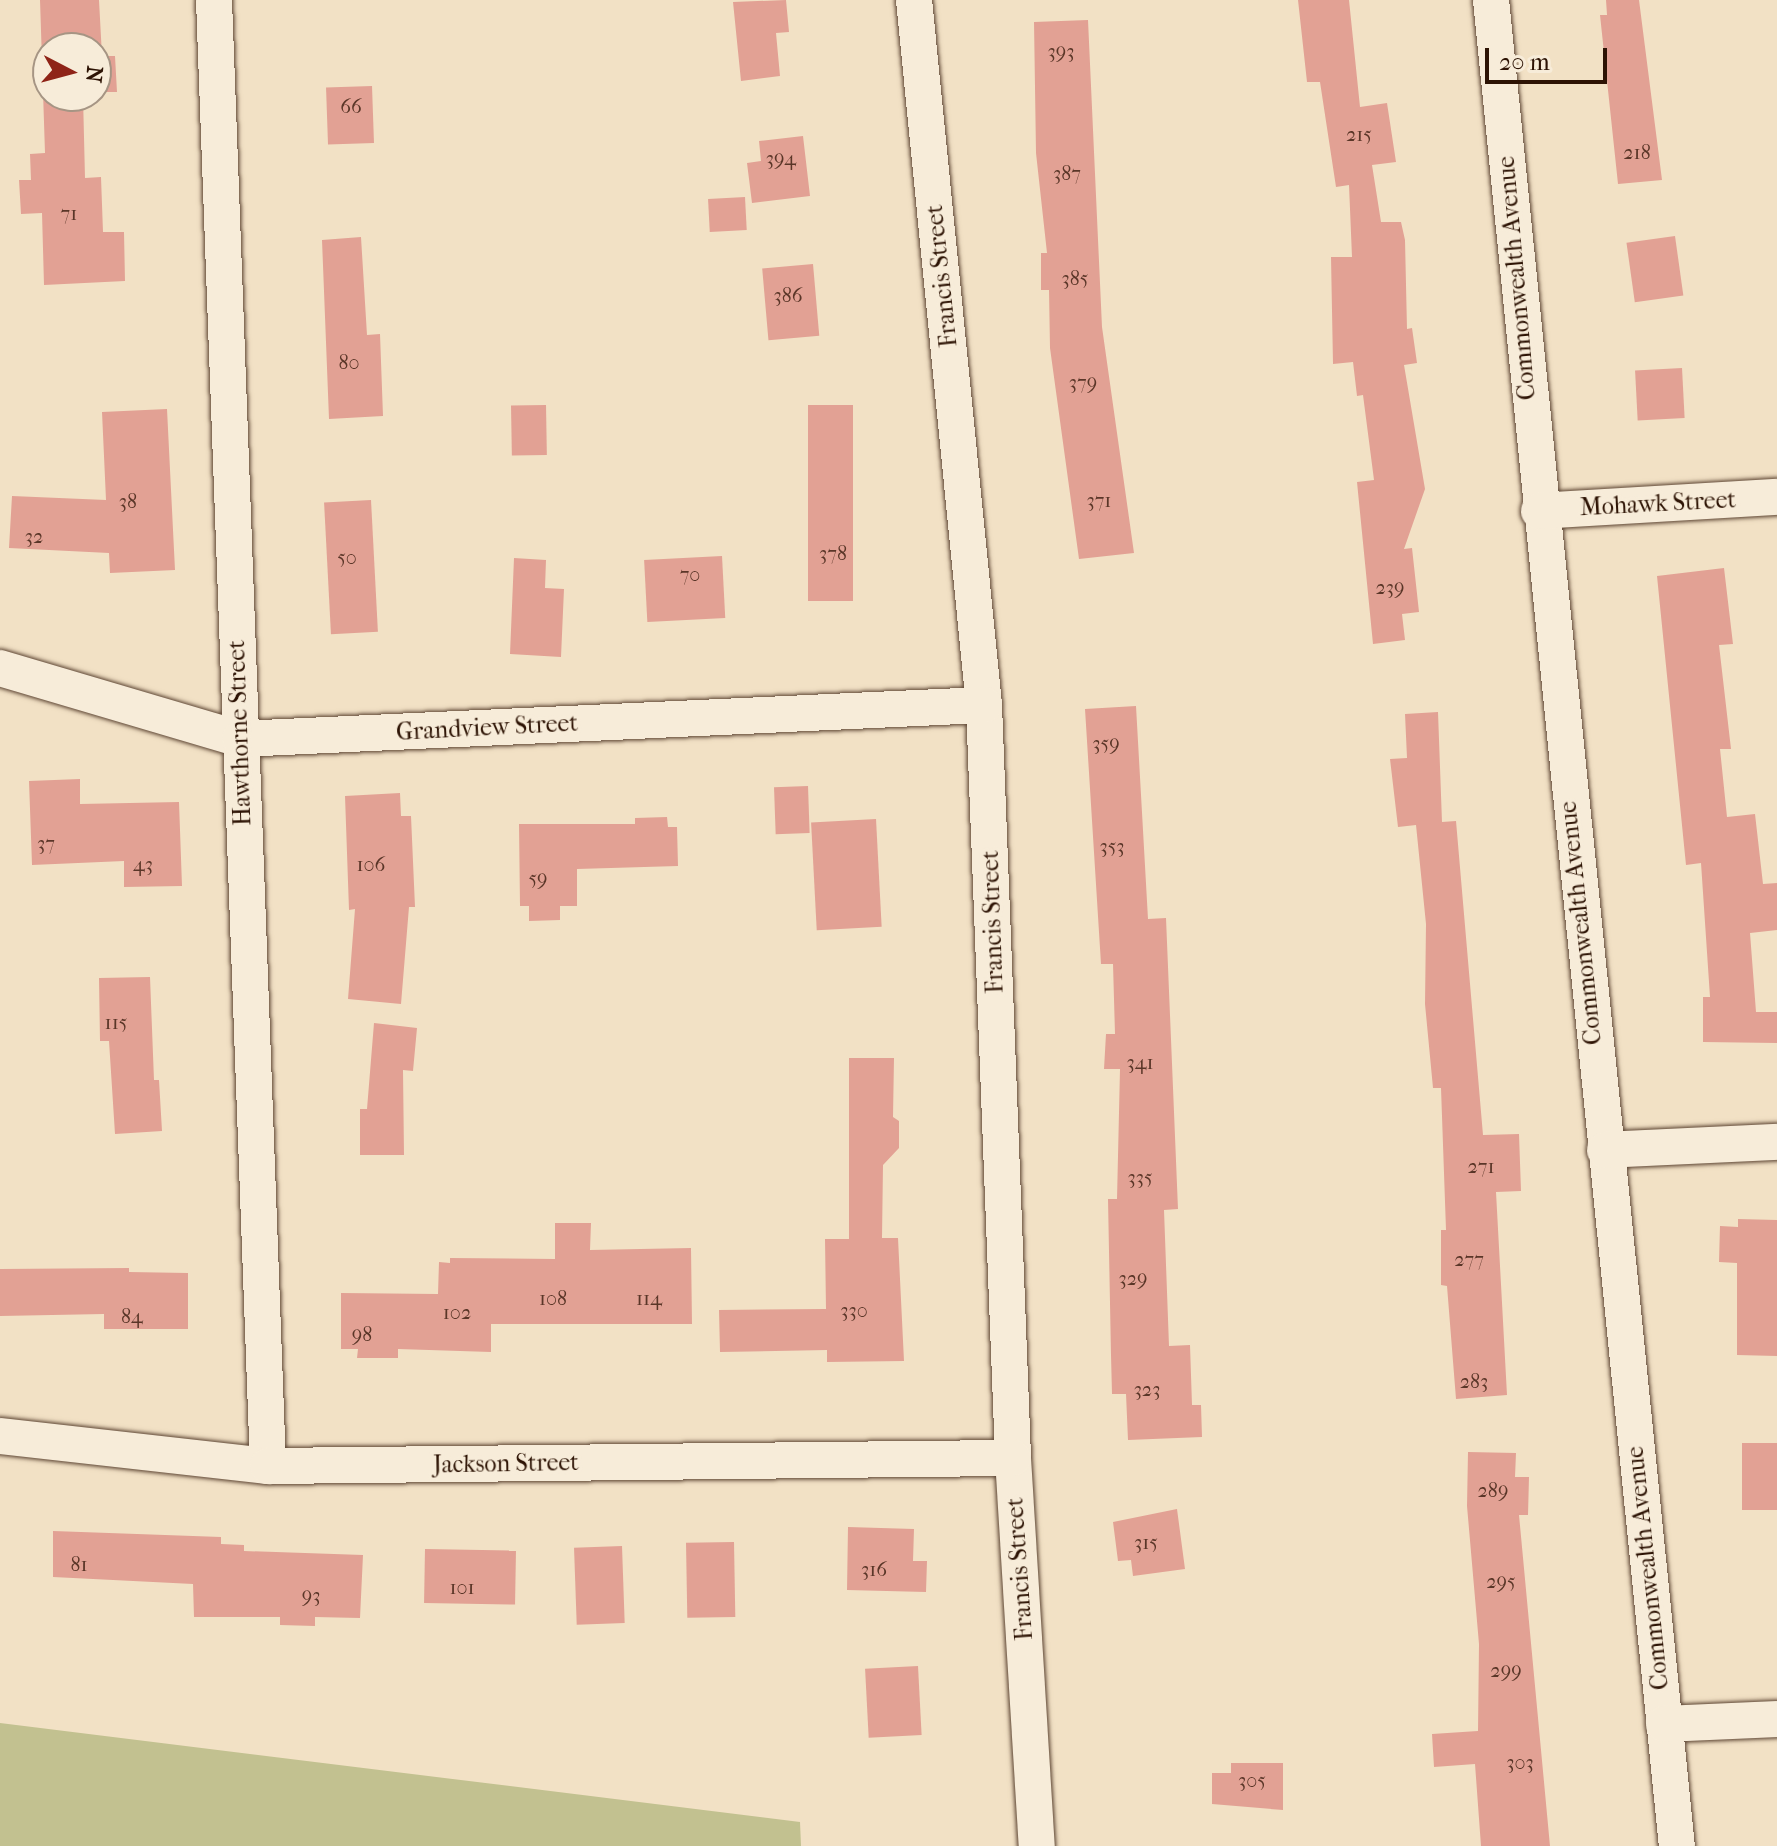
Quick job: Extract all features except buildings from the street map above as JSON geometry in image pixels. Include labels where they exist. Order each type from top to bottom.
[{"type":"street","name":"Hawthorne Street","points":[[214,0],[268,1466]]},
{"type":"street","name":"Francis Street","points":[[914,0],[984,705],[1013,1458],[1037,1846]]},
{"type":"street","name":"Commonwealth Avenue","points":[[1491,0],[1539,511],[1677,1846]]},
{"type":"street","name":"Mohawk Street","points":[[1539,511],[1777,497]]},
{"type":"street","name":"Grandview Street","points":[[0,668],[240,739],[984,705]]},
{"type":"street","points":[[1605,1150],[1777,1142]]},
{"type":"street","name":"Jackson Street","points":[[0,1436],[268,1466],[1013,1458]]},
{"type":"street","points":[[1664,1724],[1777,1719]]},
{"type":"shaded area","points":[[0,1723],[800,1822],[801,1846],[0,1846]]}]
